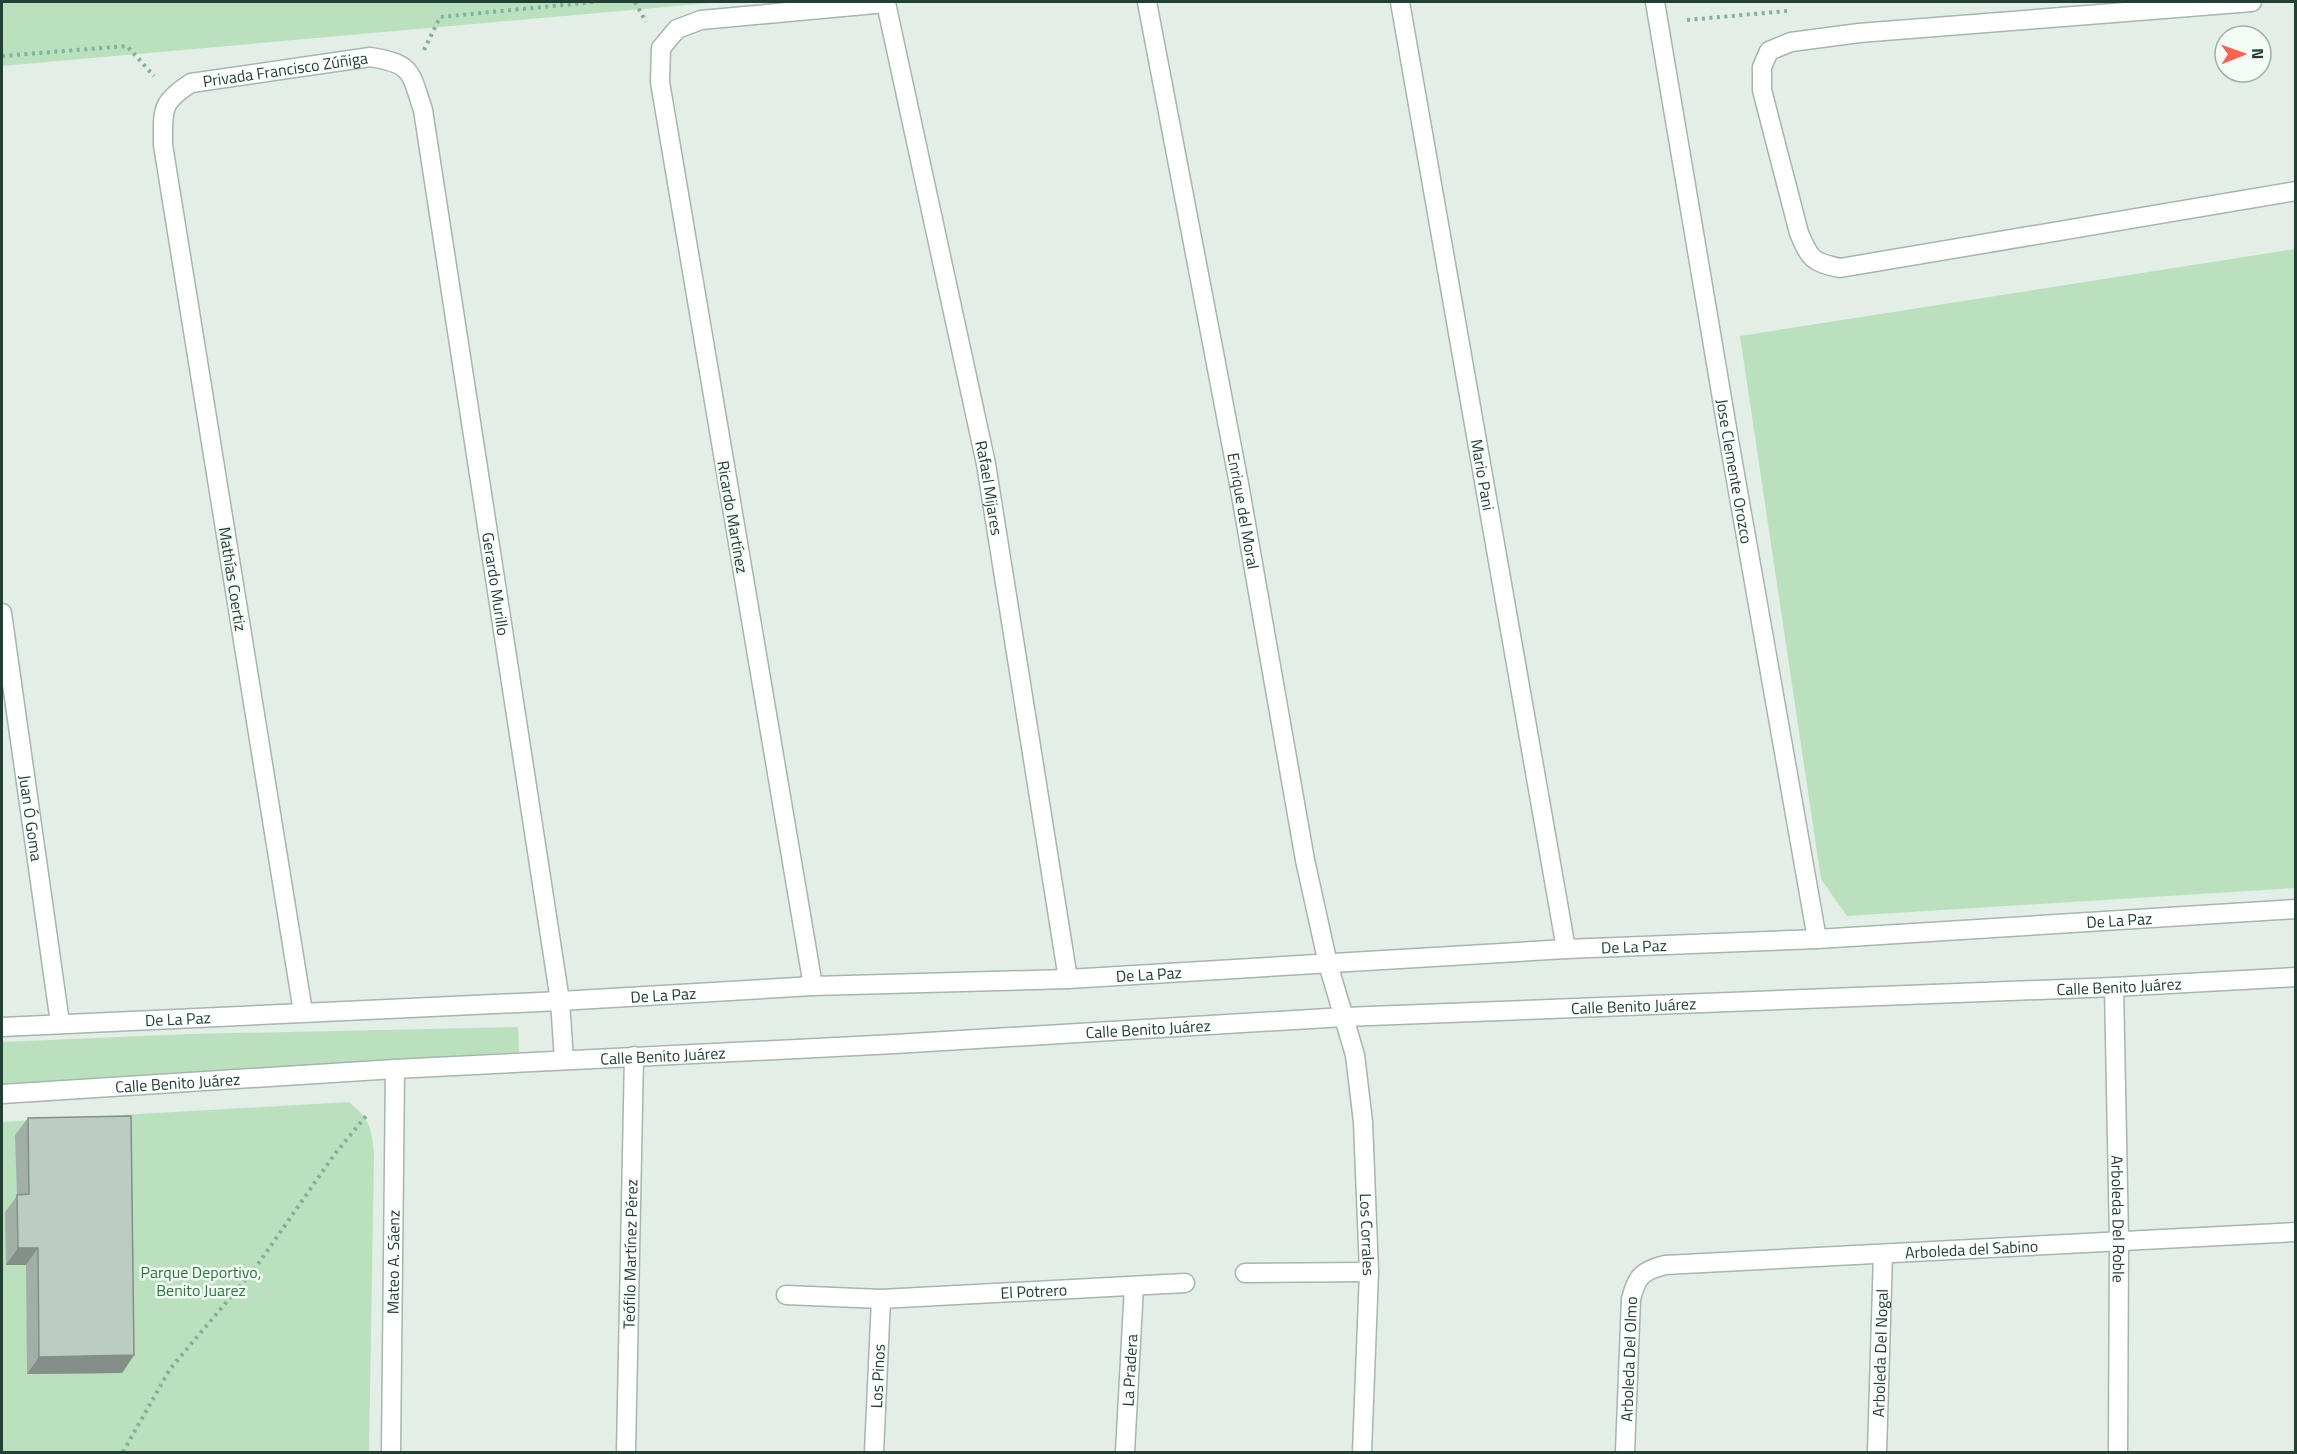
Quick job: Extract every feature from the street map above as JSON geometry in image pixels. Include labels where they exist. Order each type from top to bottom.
[{"type":"street","name":"Enrique del Moral","points":[[1147,2],[1239,484],[1305,860],[1328,964],[1344,1017]]},
{"type":"street","name":"Mario Pani","points":[[1400,2],[1566,949]]},
{"type":"street","name":"Jose Clemente Orozco","points":[[1655,2],[1732,458],[1817,939]]},
{"type":"street","points":[[2252,2],[1859,33],[1791,42],[1769,51],[1762,67],[1762,90],[1799,233],[1808,255],[1819,264],[1840,268],[2295,191]]},
{"type":"street","name":"Ricardo Martínez","points":[[813,986],[660,82],[661,48],[677,29],[701,21],[886,3]]},
{"type":"street","name":"Rafael Mijares","points":[[886,3],[986,464],[1068,979]]},
{"type":"street","name":"Privada Francisco Zúñiga","points":[[171,96],[191,83],[370,57],[397,62],[411,75]]},
{"type":"street","name":"Gerardo Murillo","points":[[411,75],[423,110],[560,1001],[564,1060]]},
{"type":"street","name":"Mathías Coertiz","points":[[171,96],[163,113],[163,145],[303,1012]]},
{"type":"street","name":"Juan Ó Goma","points":[[2,613],[60,1023]]},
{"type":"street","name":"De La Paz","points":[[2,1027],[560,1001],[813,986],[1068,979],[1566,949],[1817,939],[2295,909]]},
{"type":"street","name":"Calle Benito Juárez","points":[[2,1094],[395,1069],[907,1043],[1344,1017],[2114,987],[2295,977]]},
{"type":"street","name":"Arboleda Del Roble","points":[[2114,987],[2119,1240],[2118,1452]]},
{"type":"street","name":"Los Corrales","points":[[1344,1017],[1355,1055],[1363,1122],[1369,1272],[1362,1452]]},
{"type":"street","name":"Teófilo Martínez Pérez","points":[[626,1452],[634,1056]]},
{"type":"street","name":"Mateo A. Sáenz","points":[[391,1452],[395,1069]]},
{"type":"street","name":"Arboleda del Sabino","points":[[1646,1270],[1665,1265],[2295,1232]]},
{"type":"street","name":"Arboleda Del Nogal","points":[[1877,1452],[1883,1254]]},
{"type":"street","name":"Arboleda Del Olmo","points":[[1625,1452],[1631,1299],[1635,1282],[1646,1270]]},
{"type":"street","points":[[1245,1273],[1369,1272]]},
{"type":"street","name":"El Potrero","points":[[786,1295],[881,1299],[1185,1283]]},
{"type":"street","name":"La Pradera","points":[[1125,1452],[1134,1286]]},
{"type":"street","name":"Los Pinos","points":[[874,1452],[881,1299]]},
{"type":"path","points":[[411,75],[440,17],[594,2]]},
{"type":"path","points":[[1659,23],[1797,10]]},
{"type":"path","points":[[2,56],[127,46],[171,96]]},
{"type":"path","points":[[123,1452],[170,1369],[256,1267],[334,1155],[366,1116]]},
{"type":"green space","points":[[2,2],[721,2],[2,66]]},
{"type":"green space","points":[[2295,249],[2295,888],[1847,916],[1821,879],[1740,336]]},
{"type":"green space","points":[[518,1027],[519,1052],[2,1089],[2,1042],[190,1034]]},
{"type":"green space","name":"Parque Deportivo, Benito Juarez","points":[[349,1102],[368,1124],[374,1154],[369,1452],[2,1452],[2,1122]]},
{"type":"building","points":[[131,1116],[134,1355],[39,1357],[38,1248],[18,1248],[17,1195],[29,1194],[28,1118]]}]
